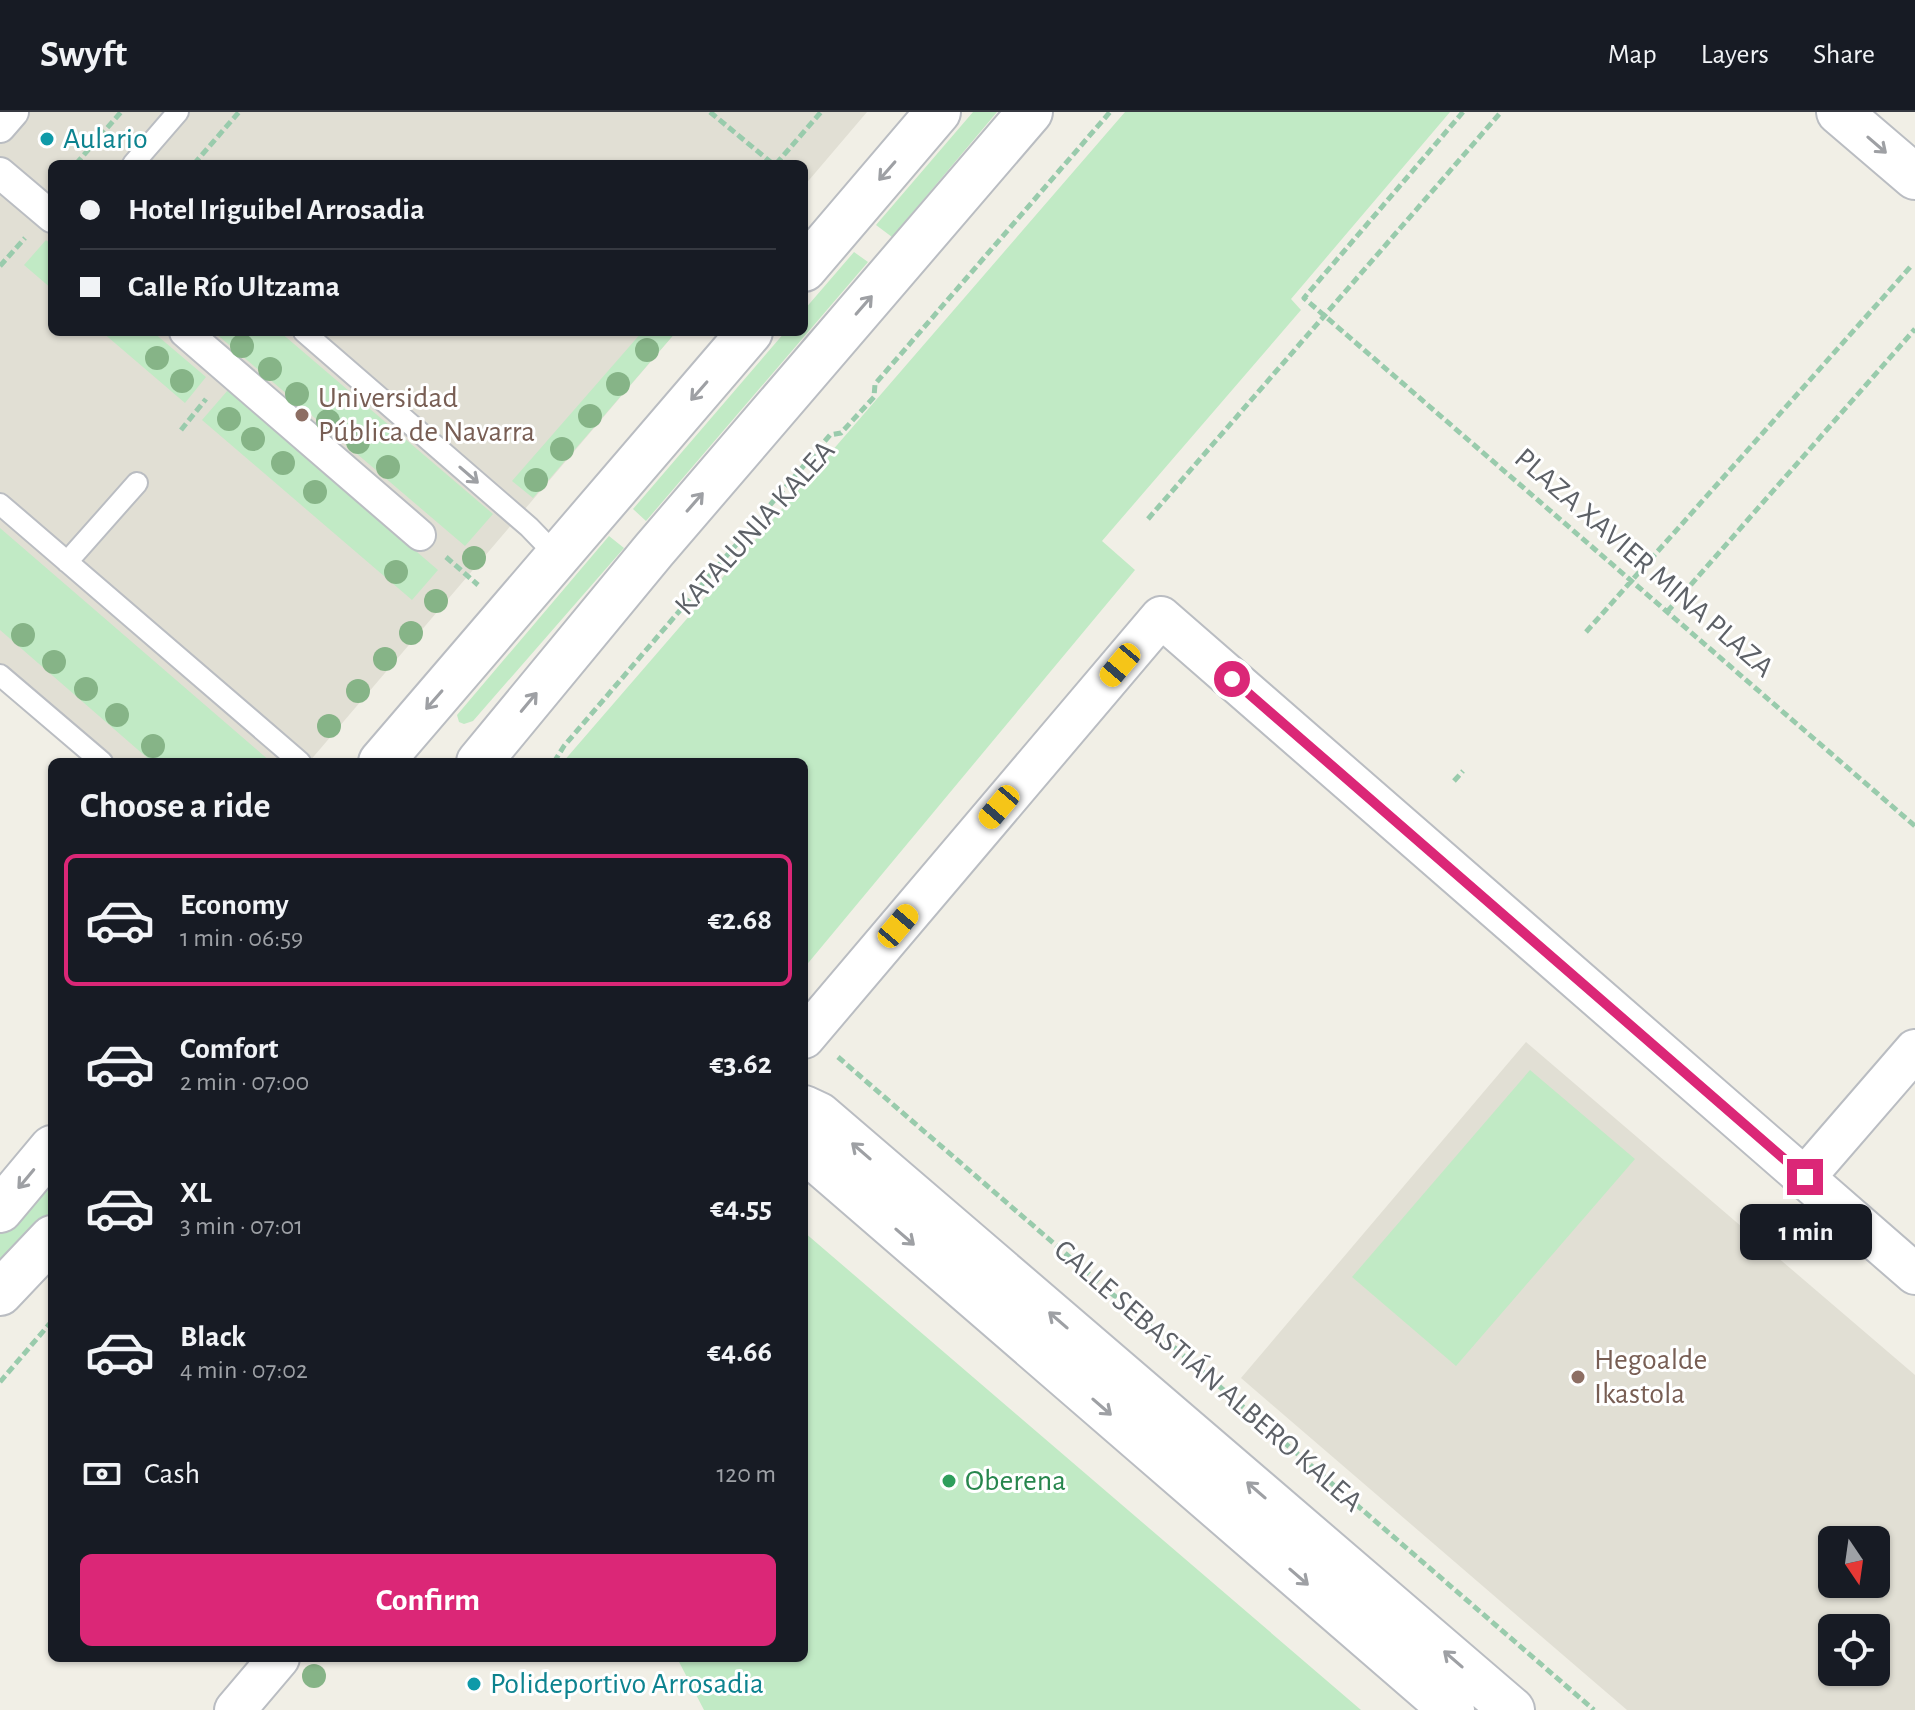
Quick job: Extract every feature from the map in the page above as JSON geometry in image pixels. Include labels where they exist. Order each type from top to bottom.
[{"type":"street","points":[[0,127],[13,112]]},
{"type":"street","points":[[808,264],[938,112]]},
{"type":"street","name":"KATALUNIA KALEA","points":[[482,758],[654,550],[1030,112]]},
{"type":"street","points":[[1839,112],[1915,177]]},
{"type":"street","points":[[0,173],[48,214]]},
{"type":"street","points":[[190,336],[420,535]]},
{"type":"street","points":[[384,758],[747,336]]},
{"type":"street","points":[[819,1046],[1161,617],[1915,1274]]},
{"type":"street","points":[[1805,1177],[1915,1050]]},
{"type":"street","name":"CALLE SEBASTIÁN ALBERO KALEA","points":[[808,1110],[819,1115],[1512,1710]]},
{"type":"street","points":[[808,1152],[1452,1710]]},
{"type":"street","points":[[0,1210],[48,1153]]},
{"type":"street","points":[[0,1293],[48,1242]]},
{"type":"street","points":[[235,1710],[276,1662]]},
{"type":"lane","points":[[136,160],[178,112]]},
{"type":"lane","points":[[309,336],[529,527],[558,557]]},
{"type":"lane","points":[[67,562],[137,483]]},
{"type":"lane","points":[[0,504],[295,758]]},
{"type":"lane","points":[[0,675],[97,758]]},
{"type":"path","points":[[79,160],[121,112]]},
{"type":"path","points":[[197,160],[239,112]]},
{"type":"path","points":[[710,112],[769,160]]},
{"type":"path","points":[[778,160],[821,112]]},
{"type":"path","name":"KATALUNIA KALEA","points":[[556,758],[830,435],[841,433],[874,397],[875,384],[1110,112]]},
{"type":"path","name":"PLAZA XAVIER MINA PLAZA","points":[[1463,112],[1304,298],[1915,826]]},
{"type":"path","points":[[1148,519],[1501,112]]},
{"type":"path","points":[[1586,632],[1912,265]]},
{"type":"path","points":[[1667,612],[1915,329]]},
{"type":"path","points":[[450,560],[471,579]]},
{"type":"path","points":[[1454,781],[1463,771]]},
{"type":"path","name":"CALLE SEBASTIÁN ALBERO KALEA","points":[[819,1046],[1594,1710]]},
{"type":"path","points":[[0,1382],[48,1326]]},
{"type":"shaded area","name":"Universidad Pública de Navarra","points":[[0,112],[867,112],[808,181],[808,160],[48,160],[48,336],[673,336],[312,758],[80,758],[0,688]]},
{"type":"shaded area","name":"Hegoalde Ikastola","points":[[1526,1042],[1915,1375],[1915,1710],[1627,1710],[1241,1378]]},
{"type":"green space","points":[[973,112],[997,112],[892,237],[876,225]]},
{"type":"green space","points":[[1125,112],[1450,112],[1291,299],[1301,310],[1102,541],[1135,570],[808,963],[808,758],[566,758]]},
{"type":"green space","points":[[46,240],[48,242],[48,286],[24,265]]},
{"type":"green space","points":[[854,252],[868,262],[808,332],[808,305]]},
{"type":"green space","points":[[107,336],[158,336],[206,377],[185,403]]},
{"type":"green space","points":[[219,336],[285,336],[493,514],[465,546]]},
{"type":"green space","points":[[639,336],[673,336],[533,498],[512,481]]},
{"type":"green space","points":[[782,336],[805,336],[646,521],[633,509]]},
{"type":"green space","points":[[228,390],[438,570],[412,600],[202,420]]},
{"type":"green space","points":[[0,528],[266,758],[147,758],[0,630]]},
{"type":"green space","points":[[609,536],[624,548],[473,721],[459,722],[457,715]]},
{"type":"green space","points":[[1530,1070],[1635,1159],[1456,1366],[1352,1277]]},
{"type":"green space","points":[[48,1182],[48,1216],[0,1265],[0,1234]]},
{"type":"green space","name":"Oberena","points":[[808,1235],[1361,1710],[704,1710],[679,1662],[808,1662]]},
{"type":"place","name":"Aulario","points":[[47,139]]},
{"type":"place","name":"Universidad Pública de Navarra","points":[[302,415]]},
{"type":"place","name":"Hegoalde Ikastola","points":[[1578,1377]]},
{"type":"place","name":"Oberena","points":[[949,1481]]},
{"type":"place","name":"Polideportivo Arrosadia","points":[[474,1684]]},
{"type":"route","points":[[1232,679],[1805,1177]]}]
